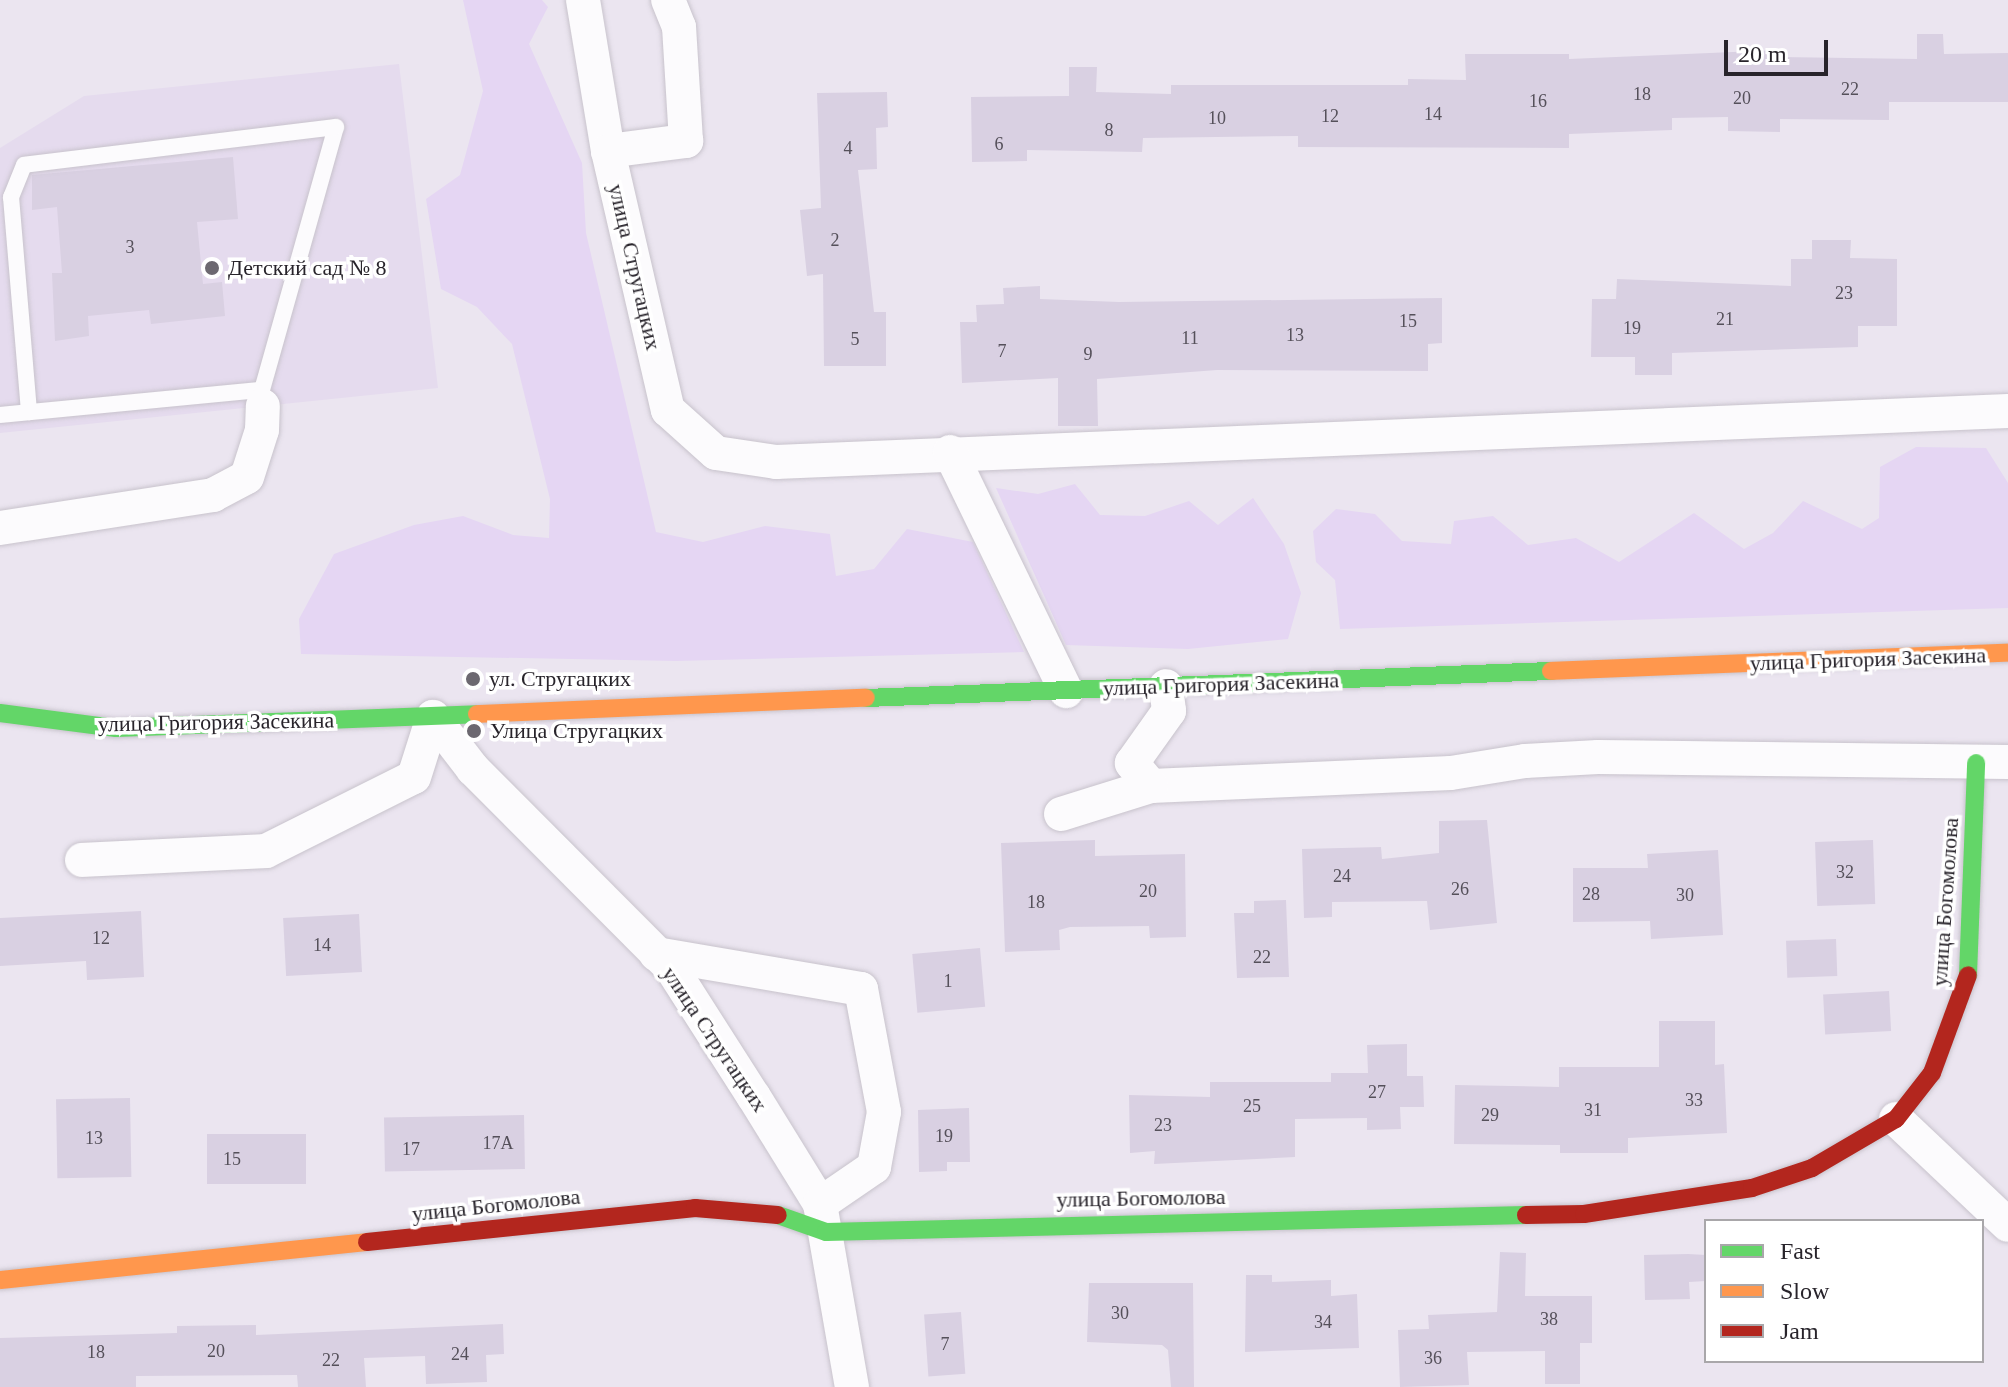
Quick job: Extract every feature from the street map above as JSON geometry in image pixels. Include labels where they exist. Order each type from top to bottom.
[{"type":"street","name":"улица Стругацких","points":[[583,0],[608,151],[668,410],[716,453],[776,462],[950,452]]},
{"type":"street","points":[[608,151],[686,141],[679,27],[668,0]]},
{"type":"street","points":[[0,528],[213,495],[247,477],[262,430],[262,398]]},
{"type":"street","points":[[1066,691],[950,452],[2008,411]]},
{"type":"street","name":"улица Григория Засекина","points":[[0,713],[116,728],[2008,653]]},
{"type":"street","points":[[1151,786],[1132,763],[1169,711],[1166,686]]},
{"type":"street","name":"улица Стругацких","points":[[433,717],[473,769],[672,969],[823,1218],[852,1387]]},
{"type":"street","points":[[82,860],[266,851],[414,777],[433,717]]},
{"type":"street","points":[[1061,814],[1151,786],[1451,773],[1525,761],[1598,757],[1992,762]]},
{"type":"street","name":"улица Богомолова","points":[[0,1280],[695,1208],[823,1218],[1584,1214],[1752,1188],[1812,1168],[1896,1119],[1932,1073],[1968,980],[1992,762]]},
{"type":"street","points":[[656,954],[861,989],[884,1112],[874,1167],[823,1218]]},
{"type":"street","points":[[1896,1119],[2008,1225]]},
{"type":"lane","points":[[0,415],[262,398],[336,127],[24,165],[11,197],[29,412]]},
{"type":"shaded area","points":[[463,0],[542,0],[548,7],[529,44],[582,163],[586,233],[656,532],[703,542],[765,526],[830,534],[836,576],[874,569],[907,529],[973,542],[1024,652],[676,661],[301,654],[299,619],[334,554],[414,525],[463,516],[513,535],[549,538],[550,499],[512,344],[477,307],[441,289],[426,199],[460,175],[483,91]]},
{"type":"shaded area","name":"Детский сад № 8","points":[[399,64],[438,388],[0,433],[0,148],[84,96]]},
{"type":"shaded area","points":[[1916,447],[1986,448],[2008,483],[2008,608],[1340,629],[1335,580],[1316,562],[1313,531],[1336,509],[1375,514],[1402,541],[1451,544],[1454,521],[1493,516],[1528,545],[1576,538],[1619,562],[1694,513],[1744,549],[1773,533],[1803,501],[1862,529],[1879,518],[1880,467]]},
{"type":"shaded area","points":[[1075,484],[1100,515],[1145,516],[1189,501],[1218,525],[1253,498],[1284,544],[1301,593],[1288,639],[1188,649],[1066,645],[996,488],[1038,494]]},
{"type":"building","points":[[1917,34],[1943,34],[1944,54],[2008,53],[2008,102],[1889,102],[1889,120],[1780,119],[1780,132],[1728,131],[1728,117],[1672,118],[1672,130],[1569,134],[1569,148],[1298,147],[1298,136],[1143,138],[1142,152],[1027,150],[1027,161],[972,162],[971,97],[1069,96],[1069,67],[1097,67],[1096,92],[1171,94],[1171,85],[1408,85],[1408,79],[1466,80],[1465,54],[1569,54],[1569,59],[1780,50],[1780,57],[1917,59]]},
{"type":"building","points":[[887,92],[888,127],[876,128],[877,169],[858,170],[874,312],[886,312],[886,366],[824,366],[823,274],[807,276],[800,210],[821,208],[817,93]]},
{"type":"building","points":[[233,157],[238,219],[197,222],[203,284],[222,282],[225,316],[151,324],[149,310],[88,316],[89,336],[55,341],[52,273],[62,273],[57,207],[32,210],[32,175]]},
{"type":"building","points":[[1812,240],[1851,240],[1850,258],[1897,259],[1897,326],[1858,326],[1858,347],[1672,353],[1672,375],[1635,375],[1635,357],[1591,357],[1592,299],[1616,299],[1617,279],[1791,286],[1791,259],[1812,259]]},
{"type":"building","points":[[1040,286],[1040,299],[1119,302],[1442,298],[1442,343],[1428,344],[1428,371],[1217,370],[1097,379],[1098,426],[1058,426],[1058,378],[962,383],[960,322],[977,322],[976,305],[1004,304],[1003,288]]},
{"type":"building","points":[[1487,820],[1497,923],[1430,930],[1427,901],[1332,902],[1332,917],[1304,918],[1302,849],[1381,847],[1382,859],[1439,853],[1439,821]]},
{"type":"building","points":[[1095,840],[1095,856],[1185,854],[1186,937],[1150,938],[1149,926],[1070,927],[1059,930],[1060,950],[1005,952],[1001,843]]},
{"type":"building","points":[[1873,840],[1875,904],[1817,906],[1815,842]]},
{"type":"building","points":[[1718,850],[1723,935],[1651,939],[1650,921],[1573,922],[1573,868],[1648,868],[1647,854]]},
{"type":"building","points":[[1286,900],[1289,977],[1237,978],[1234,913],[1254,913],[1254,901]]},
{"type":"building","points":[[141,911],[144,977],[87,980],[86,961],[0,966],[0,918]]},
{"type":"building","points":[[359,914],[362,972],[286,976],[283,918]]},
{"type":"building","points":[[1836,939],[1837,976],[1787,978],[1786,941]]},
{"type":"building","points":[[980,948],[985,1007],[917,1013],[912,954]]},
{"type":"building","points":[[1889,991],[1891,1031],[1825,1034],[1823,994]]},
{"type":"building","points":[[1659,1021],[1715,1021],[1715,1065],[1724,1064],[1727,1133],[1628,1138],[1628,1153],[1560,1153],[1560,1145],[1454,1144],[1455,1085],[1559,1087],[1559,1067],[1659,1067]]},
{"type":"building","points":[[1407,1044],[1407,1076],[1423,1076],[1424,1107],[1400,1107],[1401,1129],[1367,1130],[1367,1118],[1295,1119],[1295,1157],[1154,1164],[1155,1151],[1130,1153],[1129,1095],[1210,1097],[1210,1082],[1331,1082],[1331,1073],[1368,1073],[1367,1045]]},
{"type":"building","points":[[130,1098],[131,1177],[57,1178],[56,1099]]},
{"type":"building","points":[[969,1108],[970,1162],[947,1162],[947,1171],[919,1172],[918,1110]]},
{"type":"building","points":[[524,1115],[525,1169],[385,1171],[384,1117]]},
{"type":"building","points":[[207,1134],[306,1134],[306,1184],[207,1184]]},
{"type":"building","points":[[1500,1252],[1526,1253],[1525,1296],[1592,1296],[1592,1343],[1580,1343],[1580,1384],[1545,1384],[1545,1351],[1467,1352],[1469,1385],[1400,1387],[1398,1330],[1429,1329],[1428,1315],[1497,1312]]},
{"type":"building","points":[[1644,1255],[1704,1255],[1704,1281],[1689,1282],[1690,1299],[1645,1300]]},
{"type":"building","points":[[1246,1275],[1272,1275],[1272,1282],[1331,1280],[1331,1296],[1357,1294],[1359,1348],[1245,1352]]},
{"type":"building","points":[[1089,1283],[1193,1283],[1194,1387],[1171,1387],[1168,1350],[1162,1345],[1087,1342]]},
{"type":"building","points":[[961,1312],[965,1374],[928,1376],[924,1315]]},
{"type":"building","points":[[503,1324],[504,1354],[486,1355],[487,1382],[426,1384],[425,1356],[364,1358],[366,1387],[298,1387],[297,1375],[136,1376],[136,1387],[0,1387],[0,1338],[177,1333],[177,1326],[256,1325],[256,1335]]},
{"type":"traffic: fast","points":[[866,698],[1551,671]]},
{"type":"traffic: fast","points":[[0,713],[116,728],[477,714]]},
{"type":"traffic: fast","points":[[1968,975],[1976,763]]},
{"type":"traffic: fast","points":[[778,1215],[826,1232],[1526,1215]]},
{"type":"traffic: slow","points":[[1551,671],[2008,653]]},
{"type":"traffic: slow","points":[[477,714],[866,698]]},
{"type":"traffic: slow","points":[[0,1280],[367,1242]]},
{"type":"traffic: jam","points":[[1526,1215],[1584,1214],[1752,1188],[1812,1168],[1896,1119],[1932,1073],[1968,975]]},
{"type":"traffic: jam","points":[[367,1242],[695,1208],[778,1215]]},
{"type":"place","name":"Детский сад № 8","points":[[212,268]]},
{"type":"place","name":"ул. Стругацких","points":[[473,679]]},
{"type":"place","name":"Улица Стругацких","points":[[474,731]]}]
